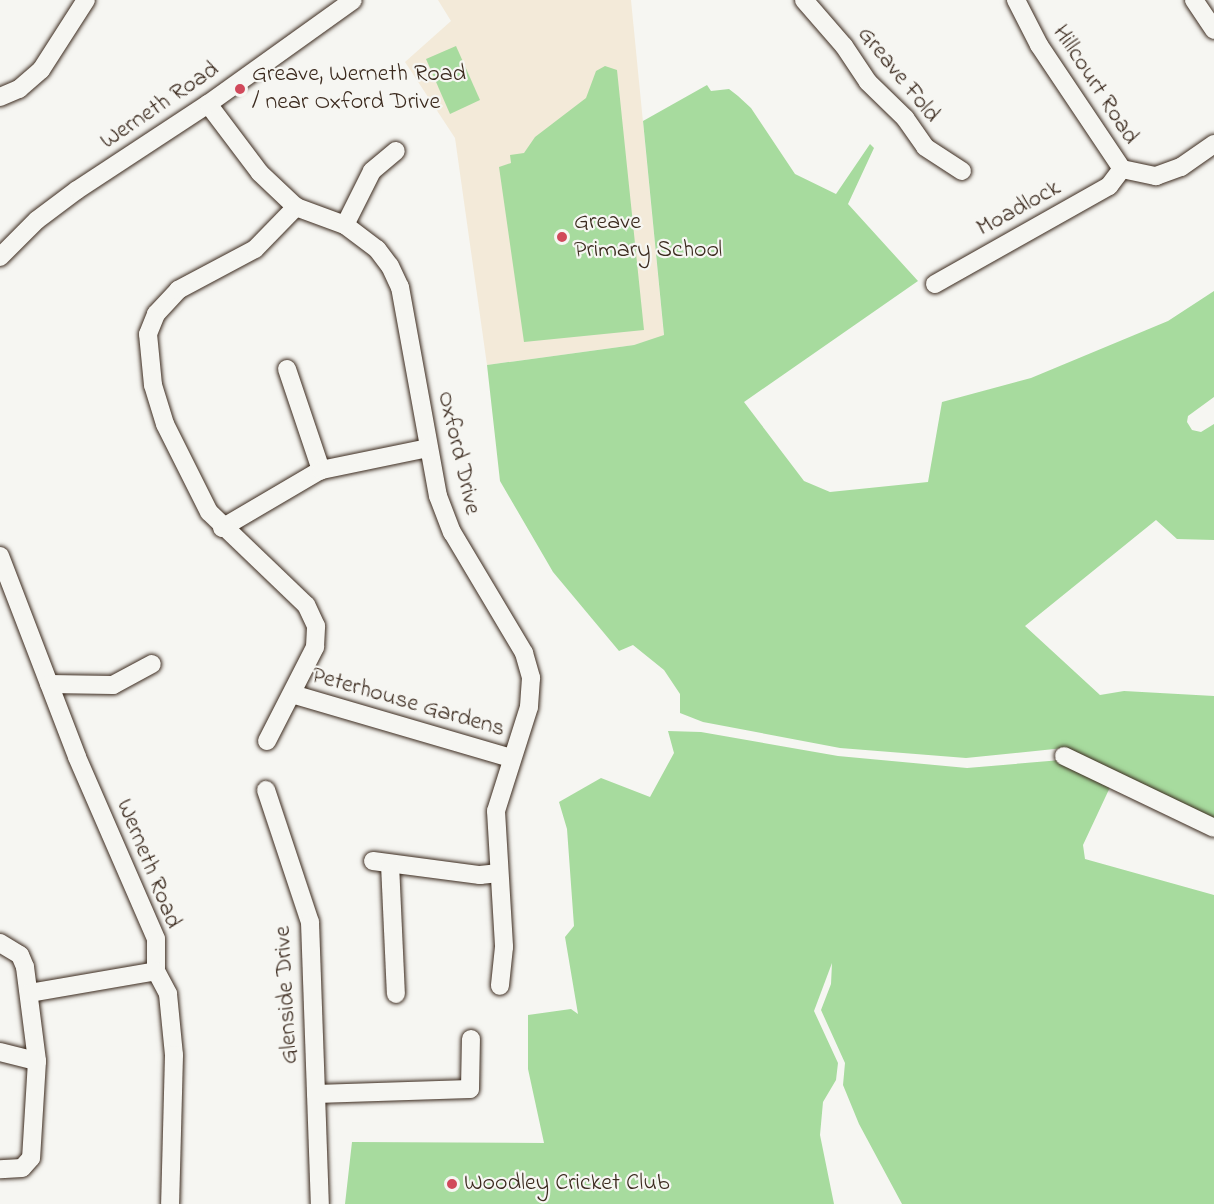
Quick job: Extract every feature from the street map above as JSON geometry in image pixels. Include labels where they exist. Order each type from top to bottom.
[{"type":"street","points":[[0,97],[19,89],[41,70],[86,0]]},
{"type":"street","name":"Werneth Road","points":[[0,257],[22,233],[61,202],[208,104],[353,0]]},
{"type":"street","name":"Greave Fold","points":[[804,0],[844,46],[867,82],[905,118],[925,147],[962,171]]},
{"type":"street","name":"Hillcourt Road","points":[[1016,0],[1039,45],[1122,169],[1156,176],[1181,167],[1214,144]]},
{"type":"street","points":[[1194,0],[1214,30]]},
{"type":"street","name":"Oxford Drive","points":[[208,104],[260,173],[296,207],[345,225],[377,249],[400,287],[438,496],[452,532],[524,653],[531,678],[529,707],[496,811],[504,947],[500,986]]},
{"type":"street","points":[[345,225],[356,195],[372,171],[396,151]]},
{"type":"street","name":"Moadlock","points":[[935,284],[1108,186],[1122,169]]},
{"type":"street","points":[[267,741],[315,647],[316,626],[306,605],[222,528],[209,512],[165,424],[153,385],[148,334],[156,314],[178,290],[255,249],[296,207]]},
{"type":"street","points":[[287,369],[321,470]]},
{"type":"street","points":[[222,528],[321,470],[428,448]]},
{"type":"street","name":"Werneth Road","points":[[0,556],[49,684],[156,939],[156,971],[168,994],[174,1055],[170,1204]]},
{"type":"street","points":[[49,684],[113,685],[152,664]]},
{"type":"street","name":"Peterhouse Gardens","points":[[292,694],[511,758]]},
{"type":"street","points":[[1064,756],[1214,828]]},
{"type":"street","name":"Glenside Drive","points":[[266,790],[310,922],[320,1204]]},
{"type":"street","points":[[396,994],[382,862],[480,875],[499,873]]},
{"type":"street","points":[[0,943],[20,955],[29,993],[37,1061],[34,1147],[22,1168],[4,1170]]},
{"type":"street","points":[[29,993],[156,971]]},
{"type":"street","points":[[315,1094],[470,1089],[471,1039]]},
{"type":"street","points":[[0,1052],[37,1061]]},
{"type":"shaded area","name":"Greave Primary School","points":[[438,0],[631,0],[664,336],[634,345],[487,365],[455,138],[405,62],[451,21]]},
{"type":"green space","points":[[456,46],[480,100],[450,114],[426,59]]},
{"type":"green space","points":[[605,66],[617,70],[644,330],[524,342],[499,167],[511,163],[510,155],[524,153],[535,137],[586,98],[596,71]]},
{"type":"green space","points":[[707,85],[711,91],[729,89],[738,96],[751,108],[795,174],[836,194],[870,144],[874,148],[848,204],[918,281],[744,402],[804,481],[830,492],[928,482],[942,402],[1031,378],[1168,321],[1214,291],[1214,397],[1188,416],[1187,422],[1192,430],[1201,432],[1214,424],[1214,540],[1177,539],[1156,520],[1025,626],[1100,695],[1124,691],[1214,696],[1214,823],[1064,748],[966,758],[840,748],[703,722],[680,713],[680,694],[664,670],[633,645],[619,651],[553,572],[500,481],[487,365],[634,345],[664,335],[643,121]]},
{"type":"green space","points":[[668,731],[701,732],[838,756],[967,768],[1061,760],[1112,783],[1083,845],[1085,859],[1214,895],[1214,1204],[902,1204],[859,1124],[843,1085],[845,1063],[821,1010],[831,984],[832,963],[814,1011],[838,1063],[836,1080],[823,1102],[820,1135],[834,1204],[345,1204],[352,1142],[544,1143],[528,1069],[528,1015],[571,1009],[578,1014],[565,937],[574,926],[567,829],[559,802],[601,778],[650,797],[674,753]]},
{"type":"place","name":"Greave, Werneth Road / near Oxford Drive","points":[[240,89]]},
{"type":"place","name":"Greave Primary School","points":[[562,237]]},
{"type":"place","name":"Woodley Cricket Club","points":[[452,1184]]}]
